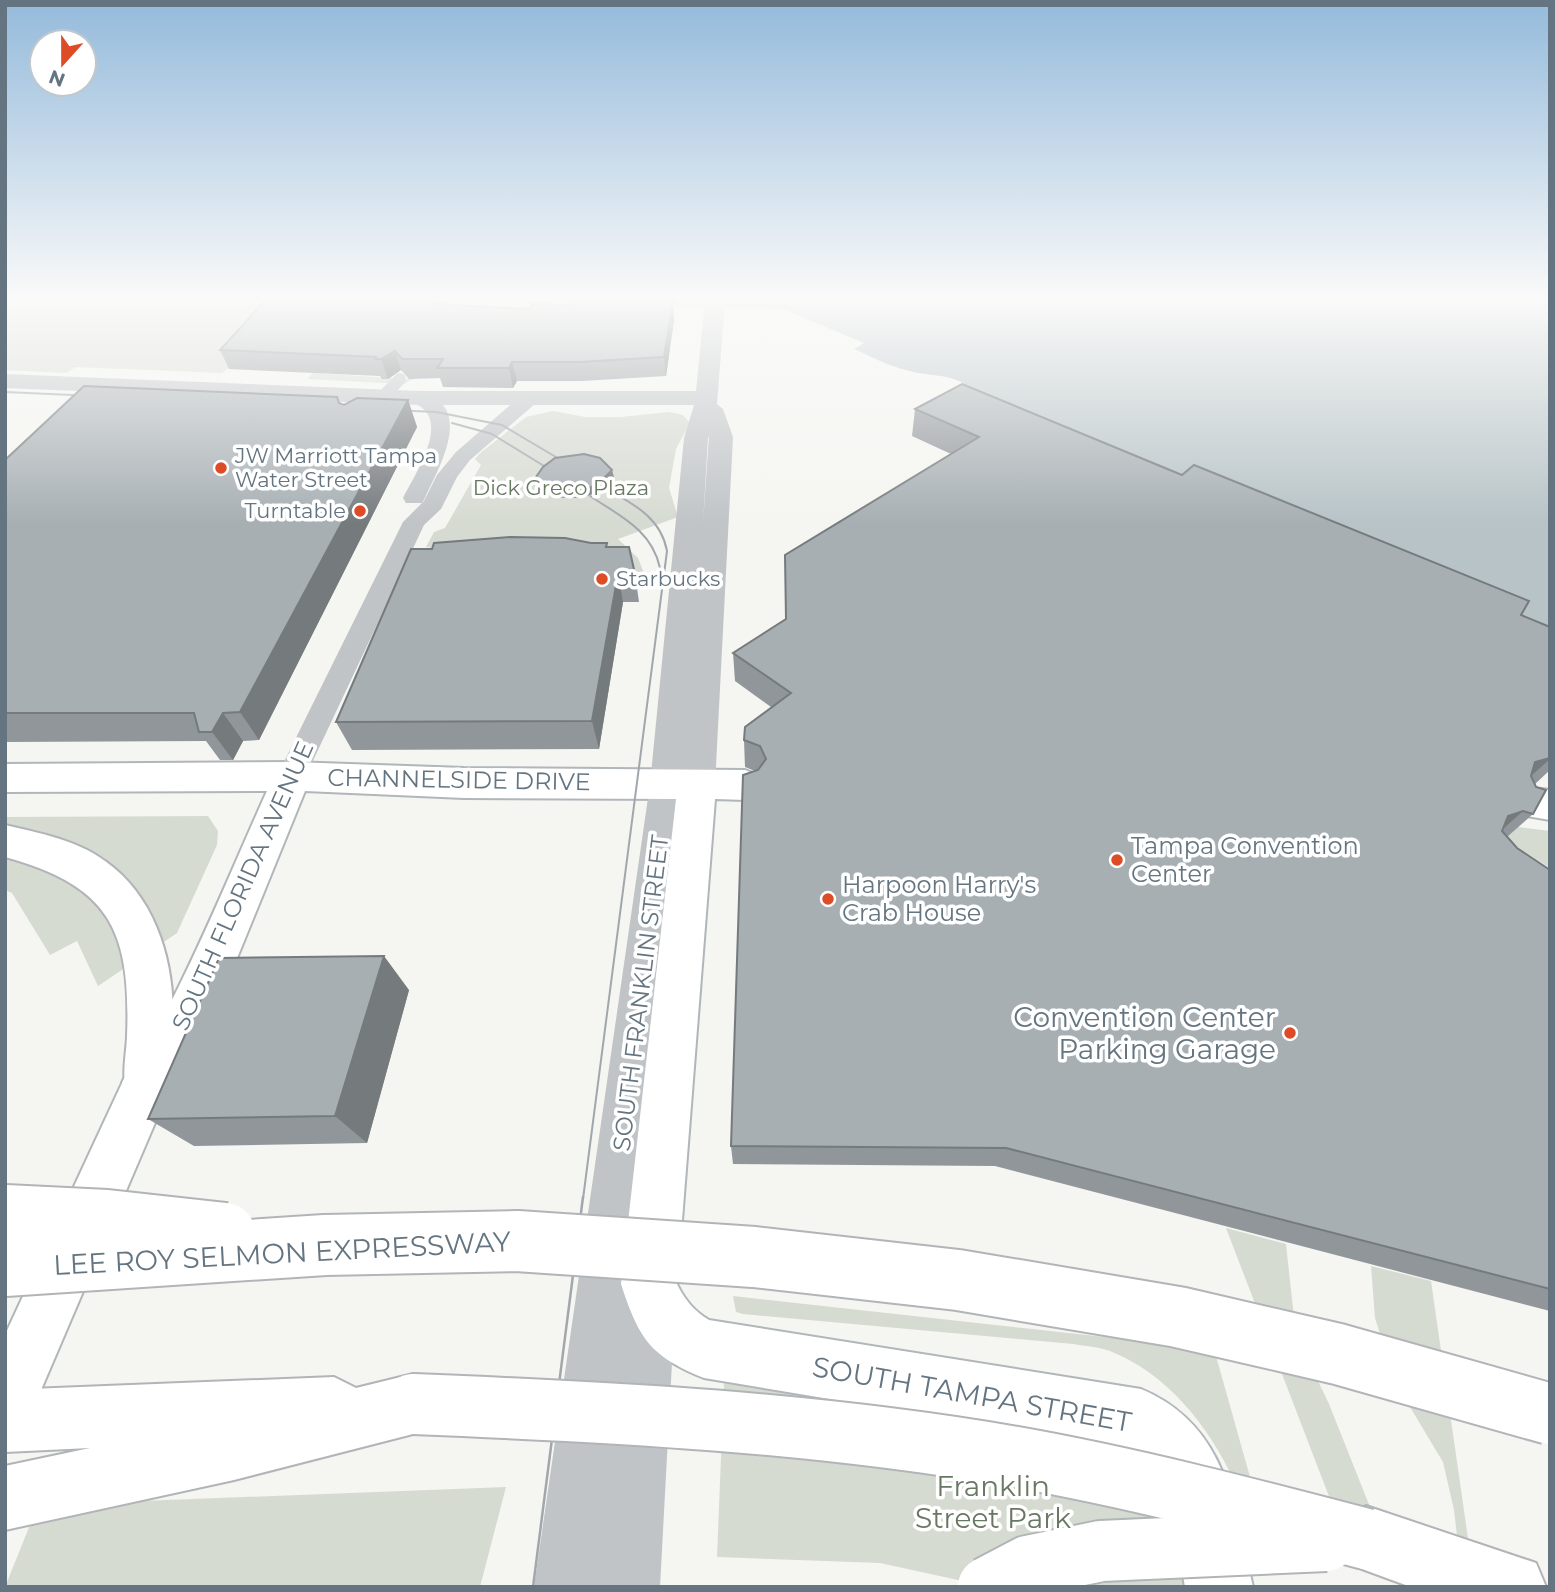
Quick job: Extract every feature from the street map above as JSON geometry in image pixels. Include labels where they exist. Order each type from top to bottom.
[{"type":"main road","name":"CHANNELSIDE DRIVE","points":[[5,778],[292,776],[464,783],[703,785]]},
{"type":"main road","name":"SOUTH FLORIDA AVENUE","points":[[5,1404],[146,1083],[182,1029],[211,968],[292,776]]},
{"type":"main road","name":"SOUTH FRANKLIN STREET","points":[[649,1284],[703,785]]},
{"type":"main road","points":[[5,841],[46,851],[88,870],[103,882],[130,912],[145,952],[152,989],[146,1083]]},
{"type":"main road","points":[[5,1215],[107,1220],[325,1245]]},
{"type":"main road","name":"LEE ROY SELMON EXPRESSWAY","points":[[5,1266],[325,1245],[517,1241],[754,1256],[958,1280],[1178,1317],[1338,1354],[1550,1414]]},
{"type":"main road","name":"SOUTH TAMPA STREET","points":[[649,1284],[663,1320],[688,1343],[704,1349],[1141,1420],[1164,1436],[1182,1457],[1193,1484],[1219,1587]]},
{"type":"main road","points":[[5,1421],[413,1404],[619,1412],[837,1432],[960,1449],[1089,1472],[1230,1503],[1366,1539],[1512,1587]]},
{"type":"main road","points":[[5,1498],[221,1451],[413,1404]]},
{"type":"main road","points":[[988,1587],[1028,1566],[1101,1551],[1366,1539]]},
{"type":"street","name":"SOUTH FRANKLIN STREET","points":[[566,1587],[703,785],[706,487],[696,438],[707,398],[709,375]]},
{"type":"street","points":[[356,424],[400,379]]},
{"type":"street","points":[[5,381],[421,398],[707,398]]},
{"type":"street","name":"SOUTH FLORIDA AVENUE","points":[[414,522],[411,505],[440,439],[440,421],[436,412],[421,398]]},
{"type":"street","name":"SOUTH FLORIDA AVENUE","points":[[292,776],[414,522],[433,504],[447,475],[463,456],[502,425],[528,399]]},
{"type":"street","name":"SOUTH FRANKLIN STREET","points":[[628,1587],[649,1284]]},
{"type":"green space","points":[[311,375],[349,375],[407,379],[409,375],[419,376],[404,384],[307,379]]},
{"type":"green space","name":"Dick Greco Plaza","points":[[553,411],[585,417],[621,417],[669,412],[683,415],[690,423],[676,449],[669,488],[678,517],[618,539],[638,558],[645,576],[426,547],[434,532],[445,528],[481,465],[475,459],[479,454],[526,417]]},
{"type":"green space","points":[[208,816],[218,831],[217,845],[177,933],[98,986],[77,941],[50,955],[12,893],[5,890],[5,817]]},
{"type":"green space","points":[[1511,826],[1550,831],[1550,868],[1504,839]]},
{"type":"green space","points":[[1226,1228],[1286,1244],[1294,1317],[1307,1358],[1329,1404],[1370,1507],[1330,1499]]},
{"type":"green space","points":[[1371,1266],[1431,1281],[1475,1587],[1463,1587],[1454,1510],[1443,1462],[1395,1382],[1375,1318]]},
{"type":"green space","points":[[733,1296],[1214,1349],[1252,1484],[1234,1480],[1212,1440],[1168,1388],[1150,1373],[1110,1351],[1073,1344],[743,1314],[736,1312]]},
{"type":"green space","name":"Franklin Street Park","points":[[724,1383],[1066,1429],[1154,1476],[1187,1587],[990,1587],[880,1563],[717,1557]]},
{"type":"green space","points":[[506,1487],[480,1587],[5,1587],[38,1505]]},
{"type":"shaded area","points":[[936,375],[1550,375],[1550,630],[975,391],[958,380]]},
{"type":"building","name":"Tampa Convention Center","points":[[962,384],[1182,475],[1194,465],[1529,601],[1521,615],[1550,627],[1550,758],[1535,762],[1531,776],[1536,787],[1546,790],[1533,814],[1523,811],[1508,816],[1502,831],[1517,848],[1550,870],[1550,1289],[1006,1148],[731,1146],[743,775],[758,770],[766,759],[760,746],[744,740],[745,727],[791,693],[733,653],[786,619],[785,555],[979,437],[915,409]]},
{"type":"building","points":[[84,386],[337,397],[339,403],[344,405],[357,398],[408,400],[240,712],[223,713],[212,732],[199,732],[194,713],[5,713],[5,460]]},
{"type":"building","name":"Dick Greco Plaza","points":[[584,454],[600,458],[612,470],[597,485],[579,491],[560,491],[546,486],[536,477],[543,467],[555,458]]},
{"type":"building","points":[[510,537],[565,538],[607,543],[606,547],[629,547],[635,574],[618,574],[592,721],[336,722],[411,549],[432,549],[434,543]]},
{"type":"building","points":[[384,956],[335,1116],[148,1119],[219,958]]},
{"type":"tram line","points":[[5,392],[95,396]]},
{"type":"tram line","points":[[392,410],[436,412],[502,425],[566,463]]},
{"type":"tram line","points":[[452,423],[492,434],[549,469]]},
{"type":"tram line","points":[[583,1199],[667,551],[664,539],[652,520],[605,488]]},
{"type":"tram line","points":[[590,496],[642,534],[656,555],[660,568]]},
{"type":"tram line","points":[[533,1587],[583,1197]]},
{"type":"place","name":"JW Marriott Tampa Water Street","points":[[221,468]]},
{"type":"place","name":"Turntable","points":[[360,511]]},
{"type":"place","name":"Starbucks","points":[[602,579]]},
{"type":"place","name":"Tampa Convention Center","points":[[1117,860]]},
{"type":"place","name":"Harpoon Harry's Crab House","points":[[828,899]]},
{"type":"place","name":"Convention Center Parking Garage","points":[[1290,1033]]}]
